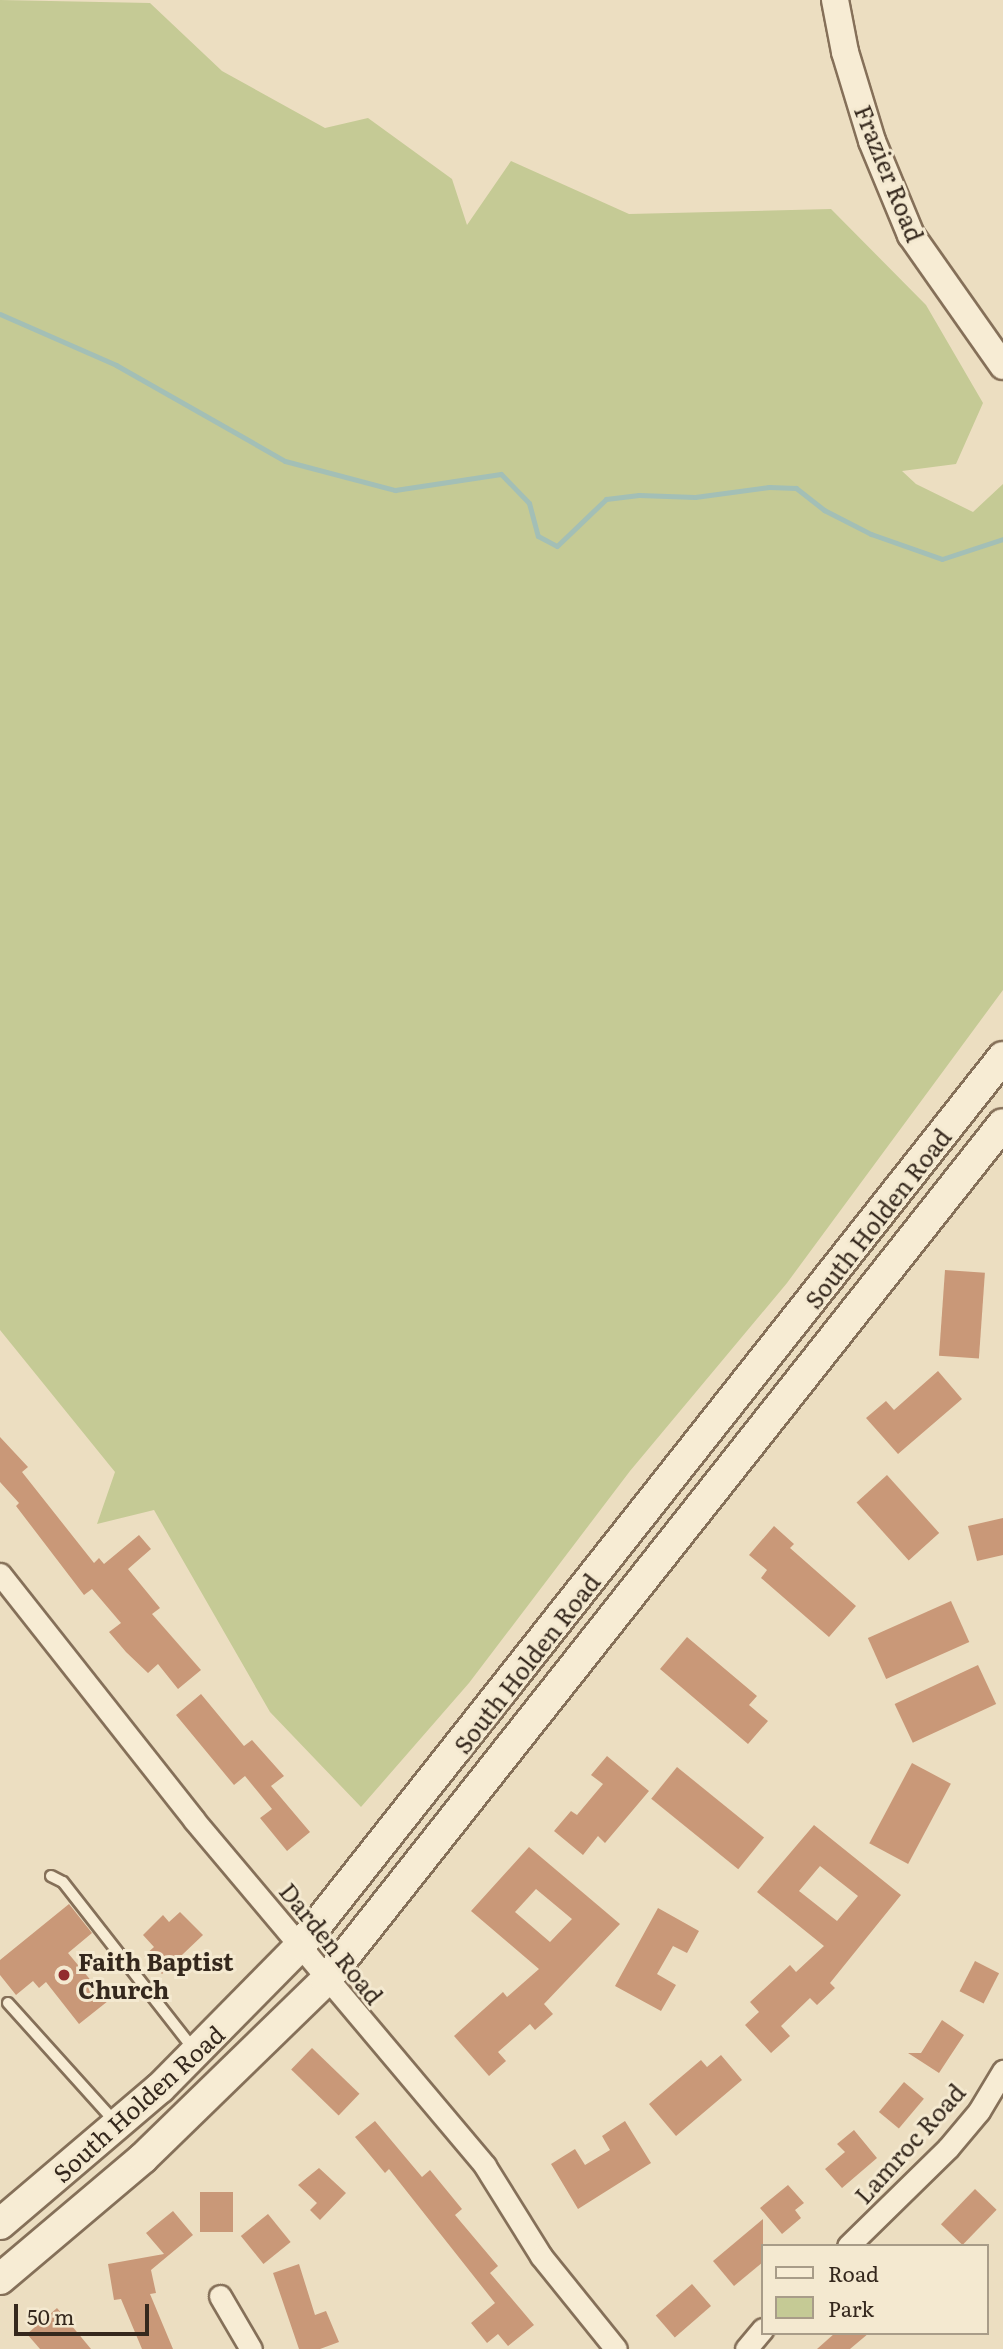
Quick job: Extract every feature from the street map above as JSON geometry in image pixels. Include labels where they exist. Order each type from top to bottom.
[{"type":"main road","name":"South Holden Road","points":[[0,2224],[118,2125],[196,2053],[301,1945],[1003,1057]]},
{"type":"main road","name":"South Holden Road","points":[[0,2279],[143,2158],[326,1980],[1003,1124]]},
{"type":"street","name":"Frazier Road","points":[[835,0],[845,52],[872,141],[911,235],[1003,366]]},
{"type":"street","name":"Frazier Road","points":[[978,331],[1003,351]]},
{"type":"street","name":"Darden Road","points":[[0,1574],[194,1820],[301,1945],[326,1980],[485,2165],[541,2256],[616,2349]]},
{"type":"street","name":"Lamroc Road","points":[[850,2244],[948,2148],[979,2111],[1003,2071]]},
{"type":"street","points":[[220,2296],[251,2349]]},
{"type":"street","points":[[746,2349],[762,2330]]},
{"type":"lane","points":[[51,1876],[63,1882],[196,2053]]},
{"type":"lane","points":[[8,2003],[118,2125]]},
{"type":"green space","points":[[0,0],[150,3],[222,71],[325,128],[368,118],[452,179],[467,225],[511,161],[629,214],[831,209],[926,305],[983,403],[956,464],[902,471],[916,484],[973,512],[1003,484],[1003,990],[787,1283],[630,1471],[469,1683],[361,1807],[270,1712],[154,1510],[97,1524],[115,1472],[0,1330]]},
{"type":"building","points":[[945,1270],[985,1273],[979,1359],[939,1356]]},
{"type":"building","points":[[938,1371],[962,1399],[898,1454],[866,1418],[886,1401],[894,1410]]},
{"type":"building","points":[[0,1437],[28,1467],[22,1472],[94,1563],[99,1558],[104,1564],[139,1535],[151,1549],[128,1569],[160,1608],[152,1614],[201,1670],[178,1689],[158,1664],[148,1673],[126,1652],[109,1632],[121,1623],[92,1589],[84,1595],[16,1506],[19,1503],[0,1482]]},
{"type":"building","points":[[887,1475],[939,1533],[909,1560],[857,1502]]},
{"type":"building","points":[[1003,1518],[1003,1555],[977,1561],[968,1526]]},
{"type":"building","points":[[774,1526],[794,1544],[790,1548],[856,1606],[829,1637],[761,1578],[767,1570],[749,1555]]},
{"type":"building","points":[[951,1601],[969,1642],[886,1679],[868,1638]]},
{"type":"building","points":[[687,1637],[757,1696],[749,1705],[768,1721],[748,1744],[660,1669]]},
{"type":"building","points":[[978,1665],[996,1704],[913,1743],[895,1704]]},
{"type":"building","points":[[201,1694],[244,1746],[252,1740],[284,1776],[271,1786],[310,1832],[287,1851],[260,1818],[272,1809],[245,1776],[234,1785],[176,1715]]},
{"type":"building","points":[[607,1756],[649,1791],[605,1843],[598,1836],[583,1855],[554,1831],[571,1811],[577,1815],[603,1784],[591,1775]]},
{"type":"building","points":[[912,1763],[951,1784],[908,1864],[869,1843]]},
{"type":"building","points":[[677,1767],[764,1837],[738,1869],[651,1799]]},
{"type":"building","points":[[814,1825],[901,1895],[830,1983],[835,1988],[817,2005],[810,1998],[781,2026],[790,2036],[771,2053],[745,2025],[759,2012],[750,2002],[790,1965],[796,1972],[824,1946],[757,1892]],"holes":[[[820,1866],[858,1896],[837,1921],[799,1891]]]},
{"type":"building","points":[[529,1847],[620,1924],[544,2004],[553,2014],[535,2030],[530,2024],[498,2052],[506,2061],[489,2076],[454,2036],[503,1992],[507,1997],[539,1969],[471,1911]],"holes":[[[536,1889],[572,1919],[550,1942],[515,1912]]]},
{"type":"building","points":[[69,1904],[92,1933],[68,1953],[108,2001],[79,2024],[46,1982],[39,1988],[33,1981],[16,1995],[0,1975],[0,1960]]},
{"type":"building","points":[[658,1908],[699,1931],[687,1953],[673,1946],[657,1974],[676,1985],[661,2011],[615,1986]]},
{"type":"building","points":[[180,1912],[203,1935],[162,1974],[144,1956],[154,1947],[143,1935],[163,1915],[169,1922]]},
{"type":"building","points":[[975,1961],[999,1973],[984,2004],[960,1991]]},
{"type":"building","points":[[942,2020],[964,2035],[939,2073],[908,2053],[921,2053]]},
{"type":"building","points":[[312,2048],[359,2094],[339,2115],[291,2070]]},
{"type":"building","points":[[721,2055],[742,2080],[676,2136],[649,2104],[701,2060],[707,2067]]},
{"type":"building","points":[[904,2082],[924,2099],[899,2129],[879,2112]]},
{"type":"building","points":[[375,2121],[422,2177],[430,2170],[462,2209],[455,2215],[498,2266],[490,2273],[534,2325],[508,2346],[498,2334],[487,2343],[471,2323],[495,2303],[389,2169],[385,2173],[355,2137]]},
{"type":"building","points":[[625,2121],[651,2163],[578,2209],[551,2164],[575,2149],[585,2165],[610,2150],[602,2136]]},
{"type":"building","points":[[854,2130],[877,2158],[842,2188],[825,2169],[845,2152],[837,2144]]},
{"type":"building","points":[[319,2168],[346,2193],[320,2220],[310,2210],[317,2203],[298,2185]]},
{"type":"building","points":[[788,2185],[804,2203],[795,2210],[801,2218],[782,2234],[760,2208]]},
{"type":"building","points":[[975,2189],[997,2210],[961,2244],[941,2224]]},
{"type":"building","points":[[200,2192],[233,2192],[233,2232],[200,2232]]},
{"type":"building","points":[[173,2211],[193,2235],[151,2270],[156,2293],[150,2294],[173,2349],[142,2349],[121,2299],[114,2300],[108,2264],[164,2254],[146,2233]]},
{"type":"building","points":[[268,2214],[291,2242],[263,2264],[241,2236]]},
{"type":"building","points":[[763,2219],[762,2263],[734,2286],[713,2261]]},
{"type":"building","points":[[299,2264],[315,2315],[326,2311],[339,2342],[320,2349],[299,2349],[273,2273]]},
{"type":"building","points":[[692,2284],[711,2306],[675,2337],[656,2315]]},
{"type":"building","points":[[57,2308],[91,2349],[40,2349],[27,2334]]},
{"type":"building","points":[[833,2335],[867,2335],[850,2349],[817,2349]]},
{"type":"waterway","points":[[0,314],[116,365],[285,461],[395,490],[501,474],[529,503],[538,536],[557,546],[606,499],[639,495],[695,497],[769,487],[796,488],[824,510],[871,534],[942,559],[1003,539]]},
{"type":"place","name":"Faith Baptist Church","points":[[64,1975]]}]
